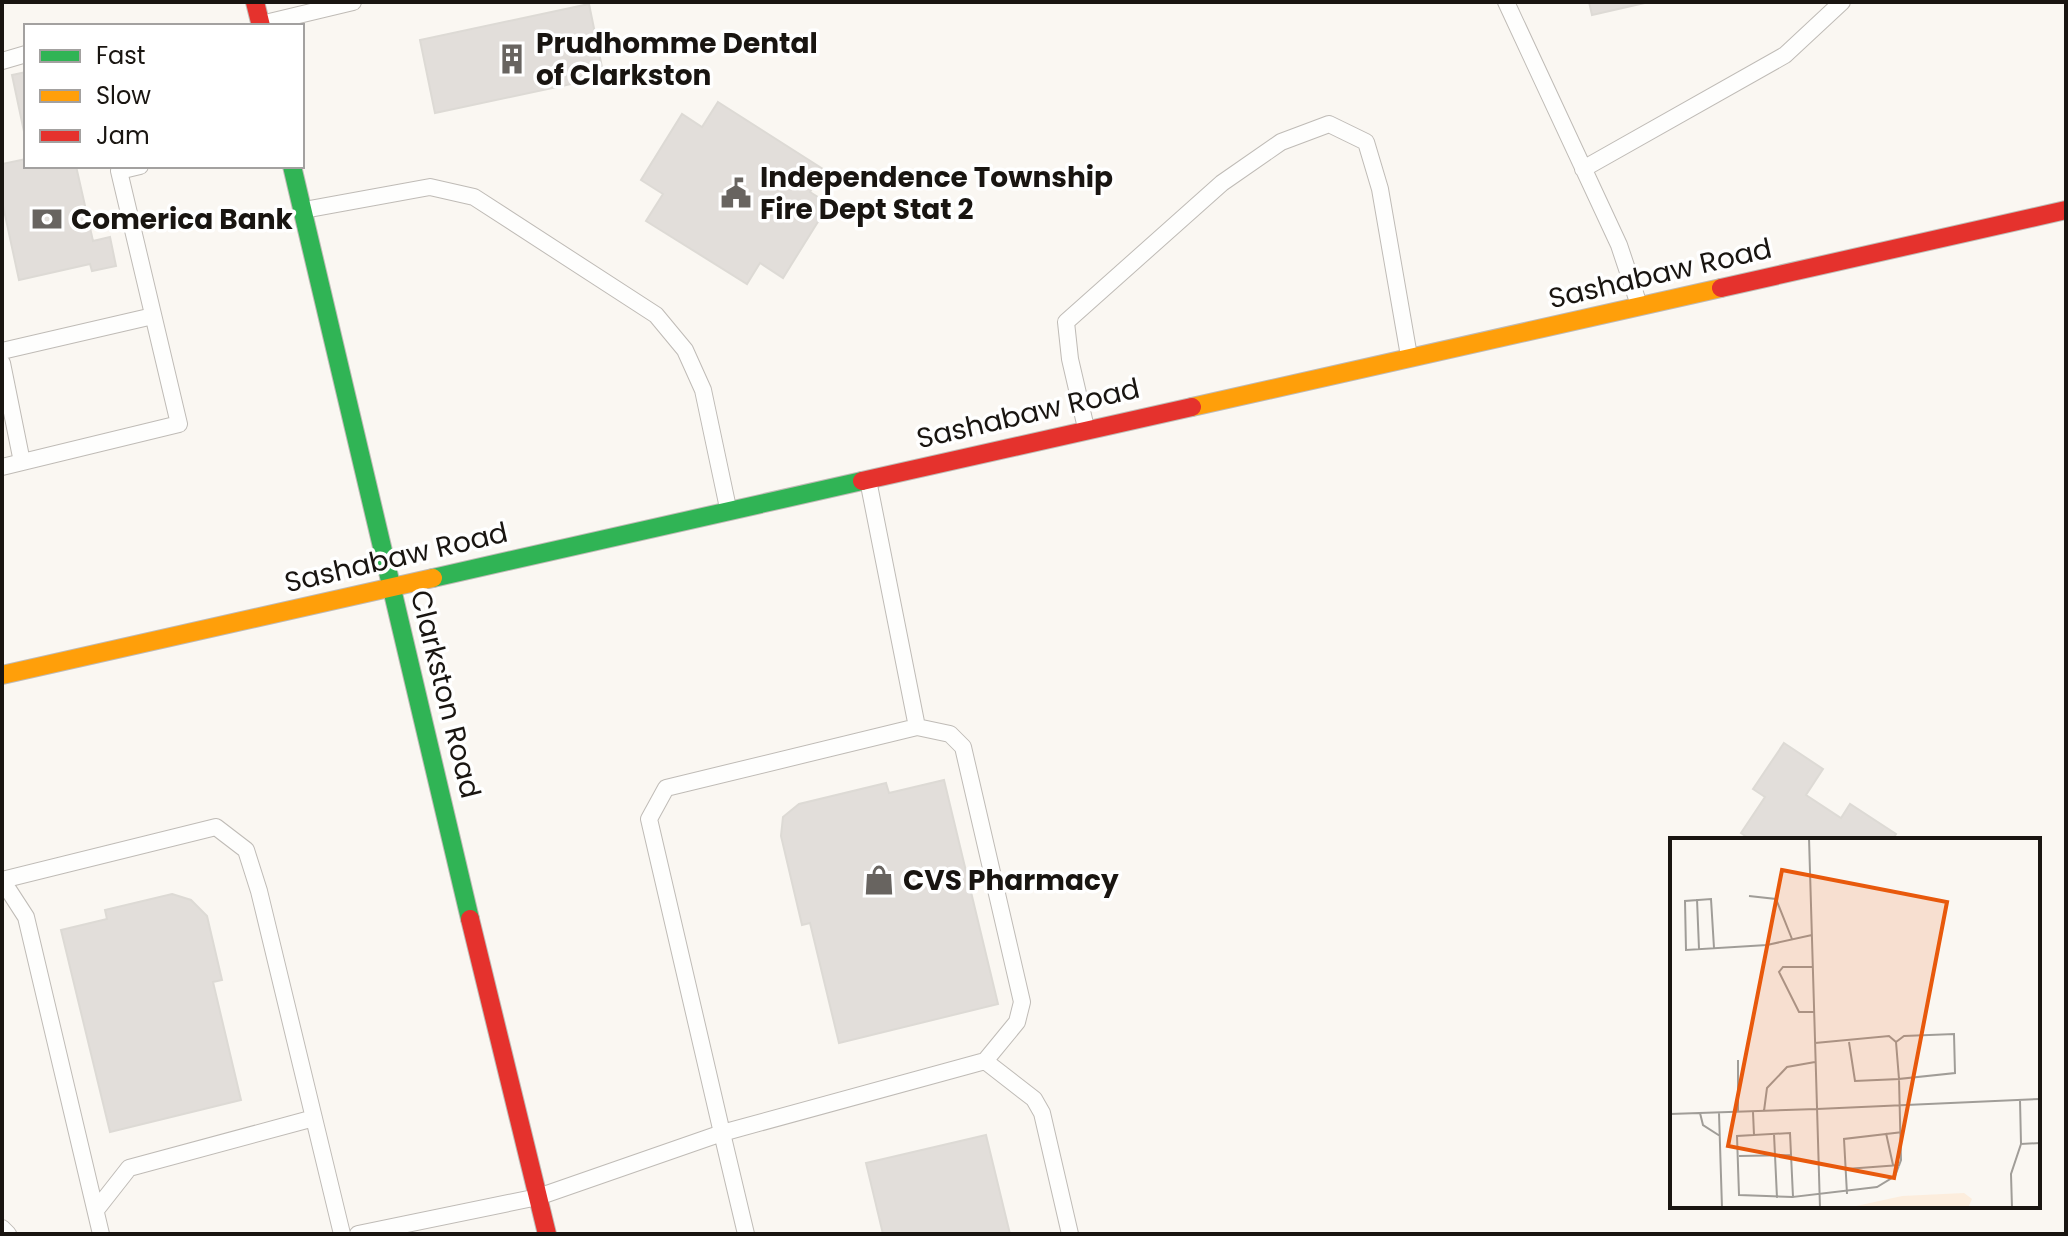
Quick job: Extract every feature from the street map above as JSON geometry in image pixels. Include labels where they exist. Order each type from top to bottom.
[{"type":"main road","points":[[255,2],[260,24]]},
{"type":"main road","name":"Clarkston Road","points":[[292,168],[390,587],[547,1234]]},
{"type":"main road","name":"Sashabaw Road","points":[[2,675],[2066,210]]},
{"type":"lane","points":[[264,24],[353,2]]},
{"type":"lane","points":[[1506,2],[1619,245],[1639,306]]},
{"type":"lane","points":[[1583,169],[1785,55],[1842,2]]},
{"type":"lane","points":[[2,61],[24,55]]},
{"type":"lane","points":[[1086,429],[1066,322],[1222,183],[1281,142],[1329,124],[1366,142],[1380,189],[1409,358]]},
{"type":"lane","points":[[2,467],[179,424],[118,168]]},
{"type":"lane","points":[[302,210],[430,187],[474,197],[656,315],[685,350],[703,390],[728,510]]},
{"type":"lane","points":[[2,351],[153,316]]},
{"type":"lane","points":[[2,363],[22,462]]},
{"type":"lane","points":[[868,478],[917,727]]},
{"type":"lane","points":[[358,1234],[538,1197],[722,1133],[985,1061],[1017,1022],[1022,1002],[963,747],[950,734],[917,727],[666,788],[649,819],[722,1133],[746,1234]]},
{"type":"lane","points":[[101,1234],[26,917],[2,880],[216,827],[246,850],[259,891],[342,1234]]},
{"type":"lane","points":[[985,1061],[1034,1099],[1042,1113],[1070,1234]]},
{"type":"lane","points":[[96,1210],[129,1168],[314,1118]]},
{"type":"lane","points":[[2,1228],[8,1234]]},
{"type":"building","points":[[1589,2],[1649,2],[1592,15]]},
{"type":"building","name":"Prudhomme Dental of Clarkston","points":[[589,4],[604,77],[435,113],[420,40]]},
{"type":"building","name":"Comerica Bank","points":[[24,72],[24,132],[12,75]]},
{"type":"building","name":"Independence Township Fire Dept Stat 2","points":[[718,102],[823,169],[810,192],[829,204],[783,278],[760,263],[747,284],[646,221],[663,194],[641,180],[682,114],[702,127]]},
{"type":"building","name":"Comerica Bank","points":[[24,159],[24,168],[76,168],[93,241],[110,237],[116,266],[92,271],[90,264],[19,280],[2,201],[2,164]]},
{"type":"building","points":[[1784,743],[1823,769],[1806,795],[1841,818],[1850,804],[1896,834],[1893,838],[1748,838],[1741,833],[1765,797],[1753,789]]},
{"type":"building","name":"CVS Pharmacy","points":[[944,780],[998,1004],[839,1043],[810,923],[802,925],[781,836],[783,817],[799,804],[886,783],[889,793]]},
{"type":"building","points":[[172,894],[191,900],[207,916],[222,980],[213,982],[241,1100],[110,1132],[61,930],[107,919],[105,910]]},
{"type":"building","points":[[986,1135],[1010,1234],[883,1234],[866,1163]]},
{"type":"traffic: fast","points":[[292,168],[470,919]]},
{"type":"traffic: fast","points":[[433,578],[862,481]]},
{"type":"traffic: slow","points":[[1192,407],[1721,288]]},
{"type":"traffic: slow","points":[[2,675],[433,578]]},
{"type":"traffic: jam","points":[[255,2],[260,24]]},
{"type":"traffic: jam","points":[[1721,288],[2066,210]]},
{"type":"traffic: jam","points":[[862,481],[1192,407]]},
{"type":"traffic: jam","points":[[470,919],[547,1234]]},
{"type":"place","name":"Prudhomme Dental of Clarkston","points":[[512,59]]},
{"type":"place","name":"Independence Township Fire Dept Stat 2","points":[[736,193]]},
{"type":"place","name":"Comerica Bank","points":[[47,219]]},
{"type":"place","name":"CVS Pharmacy","points":[[879,880]]}]
